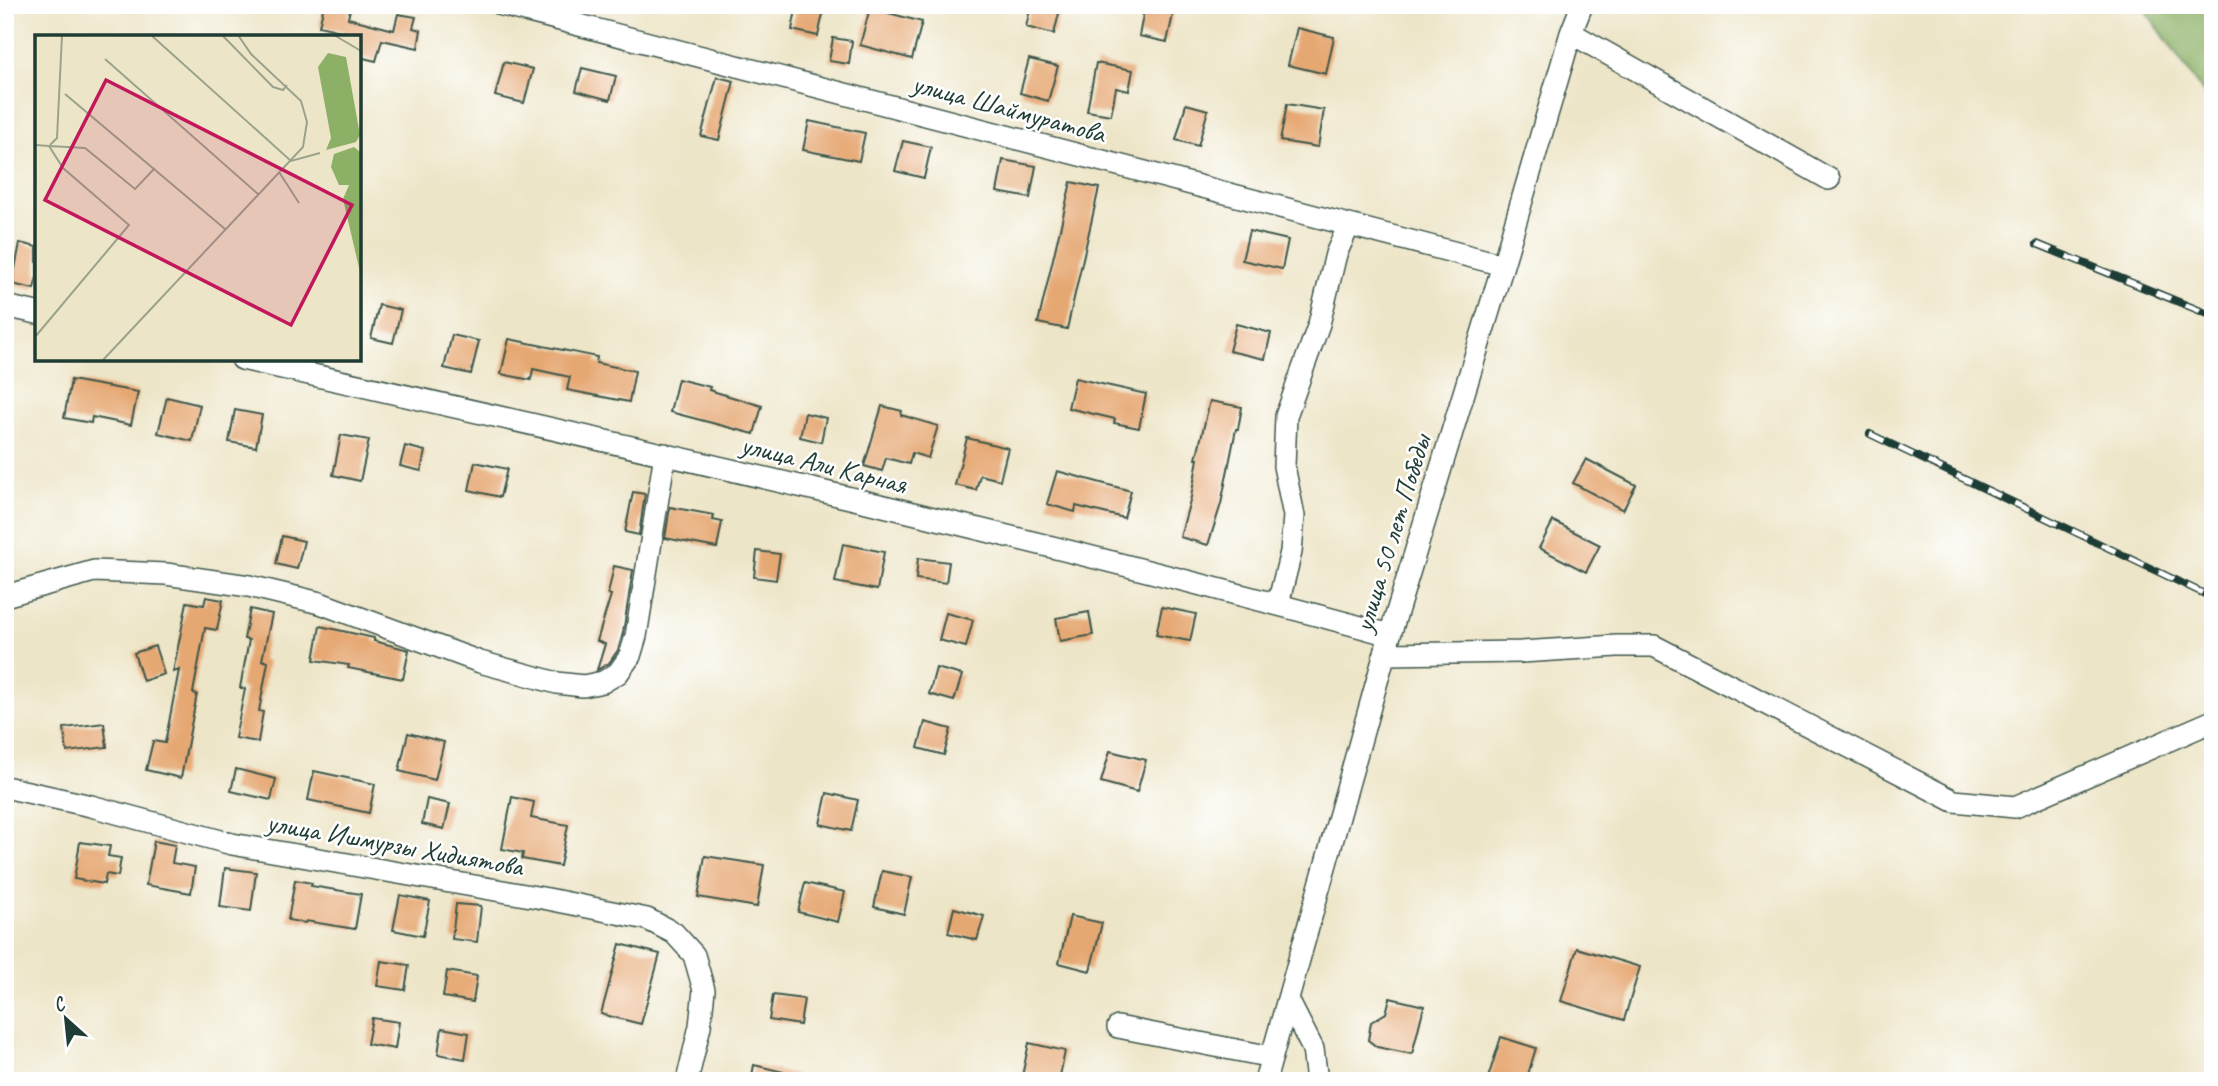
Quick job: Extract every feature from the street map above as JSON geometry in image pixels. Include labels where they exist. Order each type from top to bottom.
[{"type":"street","name":"улица Шаймуратова","points":[[502,5],[1503,265]]},
{"type":"street","name":"улица 50 лет Победы","points":[[1265,1081],[1387,644],[1571,33],[1582,5]]},
{"type":"street","points":[[1571,33],[1829,179]]},
{"type":"street","points":[[1278,604],[1291,552],[1294,516],[1284,467],[1286,416],[1319,324],[1336,254],[1349,225]]},
{"type":"street","points":[[5,306],[35,313]]},
{"type":"street","name":"улица Али Карная","points":[[246,360],[665,454],[1278,604],[1387,644],[1521,652],[1654,646],[1954,802],[2015,807],[2213,721]]},
{"type":"street","points":[[5,596],[94,571],[166,574],[249,586],[320,603],[480,662],[557,683],[583,686],[603,682],[618,673],[630,656],[636,636],[665,454]]},
{"type":"street","name":"улица Ишмурзы Хидиятова","points":[[5,787],[92,806],[232,844],[647,919],[674,933],[694,955],[704,990],[700,1026],[687,1081]]},
{"type":"street","points":[[1288,1000],[1314,1049],[1317,1081]]},
{"type":"street","points":[[1118,1027],[1272,1057]]},
{"type":"green space","points":[[2142,5],[2213,5],[2213,107]]},
{"type":"building","points":[[324,5],[351,5],[348,18],[394,30],[398,14],[416,17],[413,28],[421,30],[418,48],[382,40],[376,61],[360,57],[360,35],[319,26]]},
{"type":"building","points":[[797,5],[825,5],[818,36],[792,30]]},
{"type":"building","points":[[1031,5],[1061,5],[1054,34],[1026,27]]},
{"type":"building","points":[[1145,5],[1174,10],[1167,42],[1139,36]]},
{"type":"building","points":[[870,8],[922,22],[912,59],[860,45]]},
{"type":"building","points":[[1297,28],[1334,37],[1326,74],[1288,65]]},
{"type":"building","points":[[833,38],[852,41],[849,64],[829,61]]},
{"type":"building","points":[[1029,59],[1058,66],[1048,101],[1020,93]]},
{"type":"building","points":[[504,62],[533,69],[524,103],[495,96]]},
{"type":"building","points":[[1096,63],[1133,70],[1129,91],[1116,88],[1111,115],[1087,111]]},
{"type":"building","points":[[582,68],[616,76],[610,100],[576,91]]},
{"type":"building","points":[[717,77],[734,81],[719,140],[701,136]]},
{"type":"building","points":[[1186,104],[1208,110],[1198,146],[1176,140]]},
{"type":"building","points":[[1287,104],[1324,110],[1318,147],[1280,141]]},
{"type":"building","points":[[809,121],[865,133],[859,161],[803,150]]},
{"type":"building","points":[[903,141],[931,147],[924,178],[895,171]]},
{"type":"building","points":[[1003,160],[1036,166],[1030,198],[997,192]]},
{"type":"building","points":[[1071,182],[1099,188],[1067,329],[1038,323]]},
{"type":"building","points":[[1249,231],[1288,240],[1282,269],[1242,260]]},
{"type":"building","points":[[20,243],[35,247],[34,289],[12,284]]},
{"type":"building","points":[[379,305],[401,310],[393,343],[371,338]]},
{"type":"building","points":[[1236,324],[1271,333],[1265,359],[1229,351]]},
{"type":"building","points":[[452,335],[479,341],[471,374],[444,368]]},
{"type":"building","points":[[509,339],[597,357],[596,363],[635,371],[629,402],[567,390],[570,377],[533,369],[531,380],[501,374]]},
{"type":"building","points":[[1075,378],[1146,394],[1139,428],[1114,423],[1115,419],[1068,408]]},
{"type":"building","points":[[678,379],[710,387],[709,390],[762,406],[754,434],[670,412]]},
{"type":"building","points":[[71,380],[138,392],[131,425],[92,417],[91,423],[64,418]]},
{"type":"building","points":[[167,397],[200,405],[192,441],[158,433]]},
{"type":"building","points":[[1210,401],[1242,407],[1221,504],[1208,545],[1180,537],[1191,497],[1196,459]]},
{"type":"building","points":[[882,406],[938,426],[928,458],[912,453],[909,464],[886,458],[882,471],[864,466]]},
{"type":"building","points":[[235,410],[262,415],[256,447],[229,442]]},
{"type":"building","points":[[805,413],[826,418],[821,442],[800,437]]},
{"type":"building","points":[[341,435],[369,440],[360,481],[333,475]]},
{"type":"building","points":[[967,438],[1008,448],[1000,480],[980,475],[976,490],[955,485]]},
{"type":"building","points":[[405,446],[425,451],[421,471],[400,466]]},
{"type":"building","points":[[1586,459],[1636,485],[1623,510],[1573,483]]},
{"type":"building","points":[[475,462],[507,469],[500,497],[469,490]]},
{"type":"building","points":[[1057,471],[1131,491],[1124,518],[1076,506],[1075,512],[1047,504]]},
{"type":"building","points":[[633,492],[645,494],[639,535],[625,532]]},
{"type":"building","points":[[670,507],[714,515],[713,520],[722,522],[717,548],[665,538]]},
{"type":"building","points":[[1553,521],[1600,545],[1586,572],[1539,548]]},
{"type":"building","points":[[282,536],[304,541],[297,569],[276,564]]},
{"type":"building","points":[[843,544],[884,552],[877,590],[835,582]]},
{"type":"building","points":[[757,551],[780,554],[776,580],[754,577]]},
{"type":"building","points":[[918,558],[949,562],[946,583],[916,579]]},
{"type":"building","points":[[614,566],[633,570],[623,633],[618,650],[609,663],[597,670],[605,644],[597,641],[611,595],[608,594]]},
{"type":"building","points":[[206,597],[223,600],[217,630],[205,628],[193,693],[197,694],[181,778],[146,770],[153,741],[165,743],[179,670],[173,672],[187,602],[204,605]]},
{"type":"building","points":[[1162,607],[1196,614],[1190,641],[1156,635]]},
{"type":"building","points":[[250,609],[272,614],[262,660],[268,662],[259,711],[263,712],[258,742],[235,738],[245,689],[240,688],[249,640],[244,639]]},
{"type":"building","points":[[1089,612],[1093,635],[1060,641],[1056,618]]},
{"type":"building","points":[[946,613],[973,620],[966,647],[939,640]]},
{"type":"building","points":[[320,626],[374,638],[374,641],[409,650],[403,679],[348,668],[349,665],[314,660]]},
{"type":"building","points":[[155,646],[164,674],[143,681],[134,653]]},
{"type":"building","points":[[936,668],[962,675],[954,701],[929,694]]},
{"type":"building","points":[[925,722],[951,729],[944,755],[918,748]]},
{"type":"building","points":[[104,723],[107,747],[67,752],[64,728]]},
{"type":"building","points":[[408,733],[444,742],[435,780],[399,771]]},
{"type":"building","points":[[1110,751],[1146,760],[1137,792],[1101,782]]},
{"type":"building","points":[[236,769],[276,779],[271,800],[231,791]]},
{"type":"building","points":[[314,771],[375,784],[369,813],[308,800]]},
{"type":"building","points":[[827,793],[858,800],[851,831],[820,824]]},
{"type":"building","points":[[512,797],[534,802],[531,818],[568,825],[560,866],[522,859],[523,853],[502,849]]},
{"type":"building","points":[[427,799],[450,804],[444,829],[422,824]]},
{"type":"building","points":[[154,841],[175,845],[172,863],[195,867],[191,893],[146,885]]},
{"type":"building","points":[[80,842],[110,846],[108,856],[121,858],[118,876],[106,874],[104,884],[74,879]]},
{"type":"building","points":[[705,856],[764,865],[757,907],[698,897]]},
{"type":"building","points":[[225,868],[256,872],[251,911],[220,907]]},
{"type":"building","points":[[882,871],[912,877],[904,914],[874,907]]},
{"type":"building","points":[[295,880],[312,883],[311,886],[361,894],[355,929],[288,920]]},
{"type":"building","points":[[805,883],[845,892],[838,922],[798,912]]},
{"type":"building","points":[[400,895],[430,901],[423,936],[393,930]]},
{"type":"building","points":[[456,904],[481,906],[477,942],[452,939]]},
{"type":"building","points":[[954,908],[984,916],[977,940],[948,933]]},
{"type":"building","points":[[1070,916],[1102,923],[1090,971],[1059,963]]},
{"type":"building","points":[[620,944],[660,954],[641,1024],[601,1014]]},
{"type":"building","points":[[1577,948],[1640,967],[1624,1020],[1561,1001]]},
{"type":"building","points":[[381,961],[409,965],[405,990],[377,986]]},
{"type":"building","points":[[447,971],[477,976],[473,1002],[443,997]]},
{"type":"building","points":[[773,995],[804,999],[800,1025],[769,1020]]},
{"type":"building","points":[[1390,998],[1424,1006],[1412,1054],[1377,1047],[1368,1040],[1371,1022],[1386,1013]]},
{"type":"building","points":[[372,1018],[399,1022],[395,1049],[367,1044]]},
{"type":"building","points":[[442,1028],[469,1033],[465,1059],[438,1054]]},
{"type":"building","points":[[1501,1037],[1536,1048],[1526,1081],[1487,1081]]},
{"type":"building","points":[[1029,1043],[1065,1051],[1059,1081],[1021,1081]]},
{"type":"building","points":[[754,1065],[796,1075],[795,1081],[751,1081]]},
{"type":"railway","points":[[2037,244],[2213,316]]},
{"type":"railway","points":[[1870,434],[2213,598]]}]
